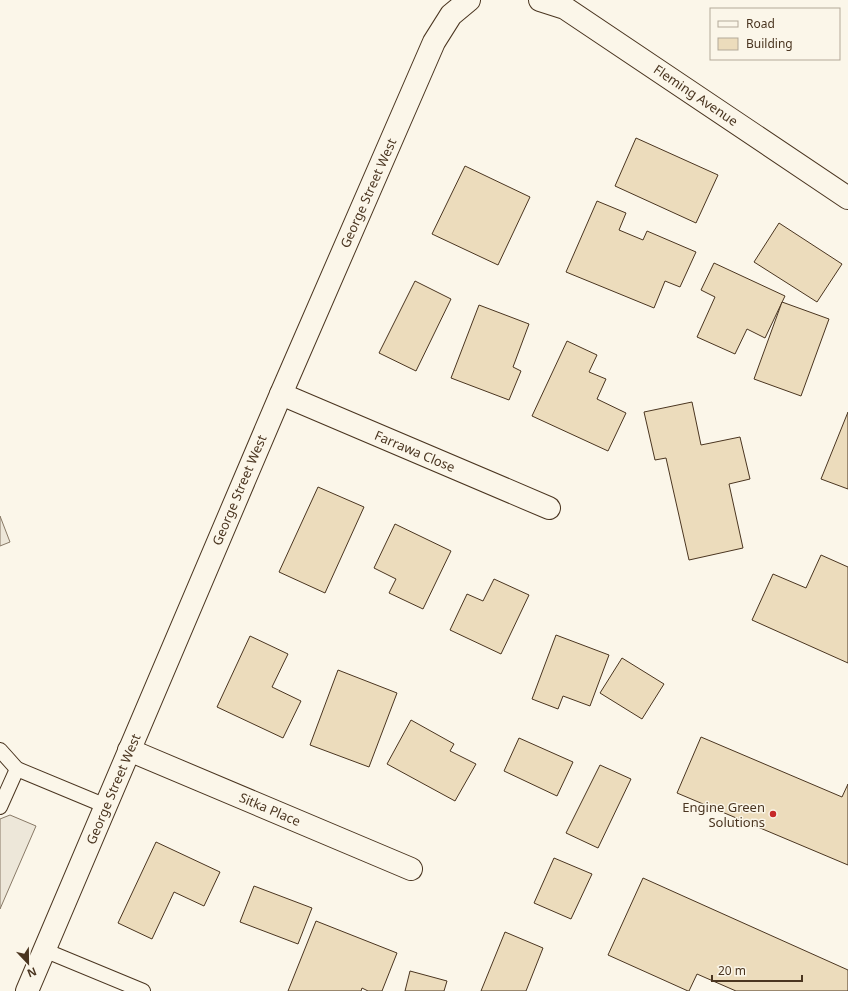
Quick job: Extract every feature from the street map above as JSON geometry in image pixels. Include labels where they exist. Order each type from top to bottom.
[{"type":"street","name":"George Street West","points":[[27,991],[281,394],[434,42],[450,15],[469,0]]},
{"type":"street","name":"Fleming Avenue","points":[[540,0],[565,8],[848,198]]},
{"type":"street","name":"Farrawa Close","points":[[281,394],[549,508]]},
{"type":"street","name":"Sitka Place","points":[[129,750],[411,869]]},
{"type":"lane","points":[[0,750],[17,769],[106,806]]},
{"type":"lane","points":[[0,807],[17,769]]},
{"type":"lane","points":[[44,950],[143,991]]},
{"type":"shaded area","points":[[0,516],[10,542],[0,546]]},
{"type":"shaded area","points":[[10,815],[36,826],[0,909],[0,819]]},
{"type":"building","points":[[636,138],[718,175],[696,223],[615,186]]},
{"type":"building","points":[[465,166],[530,197],[498,265],[432,234]]},
{"type":"building","points":[[597,201],[626,213],[619,230],[643,240],[647,231],[696,252],[680,287],[665,281],[654,308],[566,272]]},
{"type":"building","points":[[779,223],[842,264],[817,302],[754,262]]},
{"type":"building","points":[[714,263],[785,296],[765,338],[747,329],[735,354],[697,337],[715,297],[701,290]]},
{"type":"building","points":[[415,281],[451,299],[416,371],[379,353]]},
{"type":"building","points":[[782,302],[829,319],[801,396],[754,379]]},
{"type":"building","points":[[479,305],[529,324],[513,367],[521,371],[509,400],[451,378]]},
{"type":"building","points":[[567,341],[597,355],[589,372],[606,379],[597,399],[626,413],[608,451],[532,416]]},
{"type":"building","points":[[692,402],[701,445],[740,437],[750,479],[729,484],[743,548],[689,560],[666,458],[655,460],[644,412]]},
{"type":"building","points":[[848,412],[848,489],[821,479]]},
{"type":"building","points":[[318,487],[364,507],[325,593],[279,572]]},
{"type":"building","points":[[395,524],[451,551],[423,609],[389,593],[396,579],[374,568]]},
{"type":"building","points":[[821,555],[848,567],[848,663],[752,620],[773,574],[806,588]]},
{"type":"building","points":[[494,579],[529,595],[501,654],[450,630],[467,594],[483,601]]},
{"type":"building","points":[[556,635],[609,655],[590,706],[563,696],[558,709],[532,699]]},
{"type":"building","points":[[250,636],[288,654],[272,687],[301,701],[283,738],[217,707]]},
{"type":"building","points":[[622,658],[664,684],[642,719],[600,693]]},
{"type":"building","points":[[338,670],[397,693],[369,767],[310,745]]},
{"type":"building","points":[[411,720],[454,744],[450,751],[476,764],[455,801],[387,764]]},
{"type":"building","points":[[701,737],[842,797],[848,784],[848,865],[677,793]]},
{"type":"building","points":[[519,738],[573,762],[557,796],[504,771]]},
{"type":"building","points":[[600,765],[631,779],[598,848],[566,833]]},
{"type":"building","points":[[156,842],[220,872],[204,906],[174,892],[152,939],[118,923]]},
{"type":"building","points":[[554,858],[592,874],[571,919],[534,903]]},
{"type":"building","points":[[643,878],[848,970],[848,991],[736,991],[697,974],[688,991],[608,955]]},
{"type":"building","points":[[254,886],[312,908],[298,944],[240,922]]},
{"type":"building","points":[[316,921],[397,953],[382,991],[368,991],[362,988],[361,991],[288,991]]},
{"type":"building","points":[[505,932],[543,948],[526,991],[481,991]]},
{"type":"building","points":[[410,971],[447,981],[444,991],[405,991]]},
{"type":"place","name":"Engine Green Solutions","points":[[773,814]]}]
